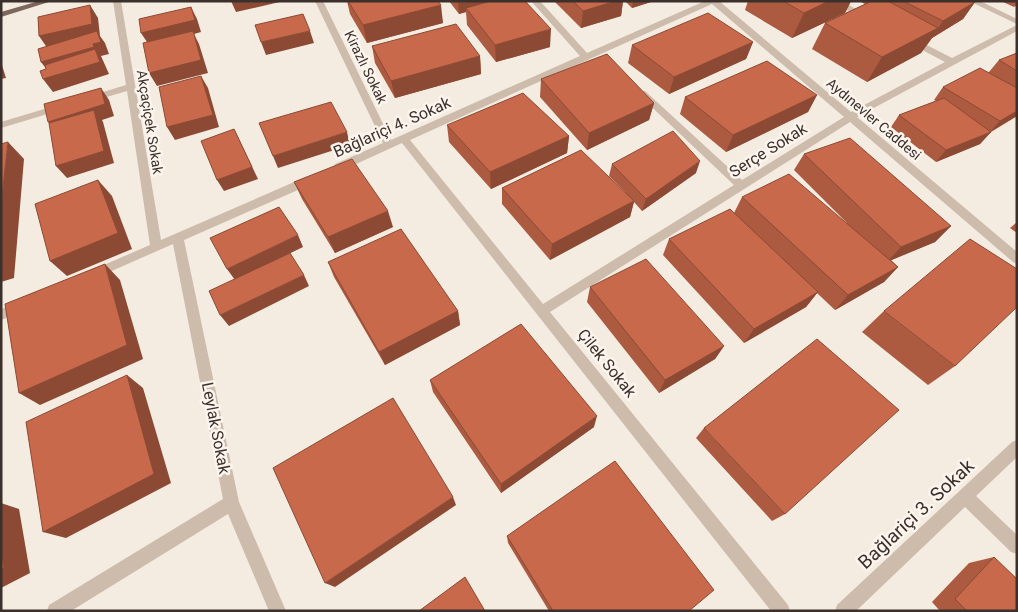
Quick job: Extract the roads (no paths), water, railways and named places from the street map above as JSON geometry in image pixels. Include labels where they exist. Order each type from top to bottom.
[{"type":"main road","points":[[1,15],[48,1]]},
{"type":"street","name":"Akçaçiçek Sokak","points":[[117,1],[156,247]]},
{"type":"street","name":"Kirazlı Sokak","points":[[318,1],[389,144]]},
{"type":"street","points":[[535,1],[586,57]]},
{"type":"street","name":"Bağlariçi 4. Sokak","points":[[83,279],[586,57],[601,55],[713,1]]},
{"type":"street","name":"Aydınevler Caddesi","points":[[713,1],[1017,259]]},
{"type":"street","points":[[835,1],[876,23]]},
{"type":"street","points":[[972,1],[1017,22]]},
{"type":"street","name":"Serçe Sokak","points":[[542,311],[850,117],[1017,26]]},
{"type":"street","points":[[902,36],[952,62]]},
{"type":"street","points":[[633,85],[741,185]]},
{"type":"street","points":[[1,125],[130,87]]},
{"type":"street","name":"Çilek Sokak","points":[[404,138],[782,611]]},
{"type":"street","name":"Leylak Sokak","points":[[178,238],[231,503],[278,611]]},
{"type":"street","points":[[1,315],[29,303]]},
{"type":"street","name":"Bağlariçi 3. Sokak","points":[[843,611],[1017,447]]},
{"type":"street","points":[[965,496],[1017,546]]},
{"type":"street","points":[[55,611],[231,503]]}]
